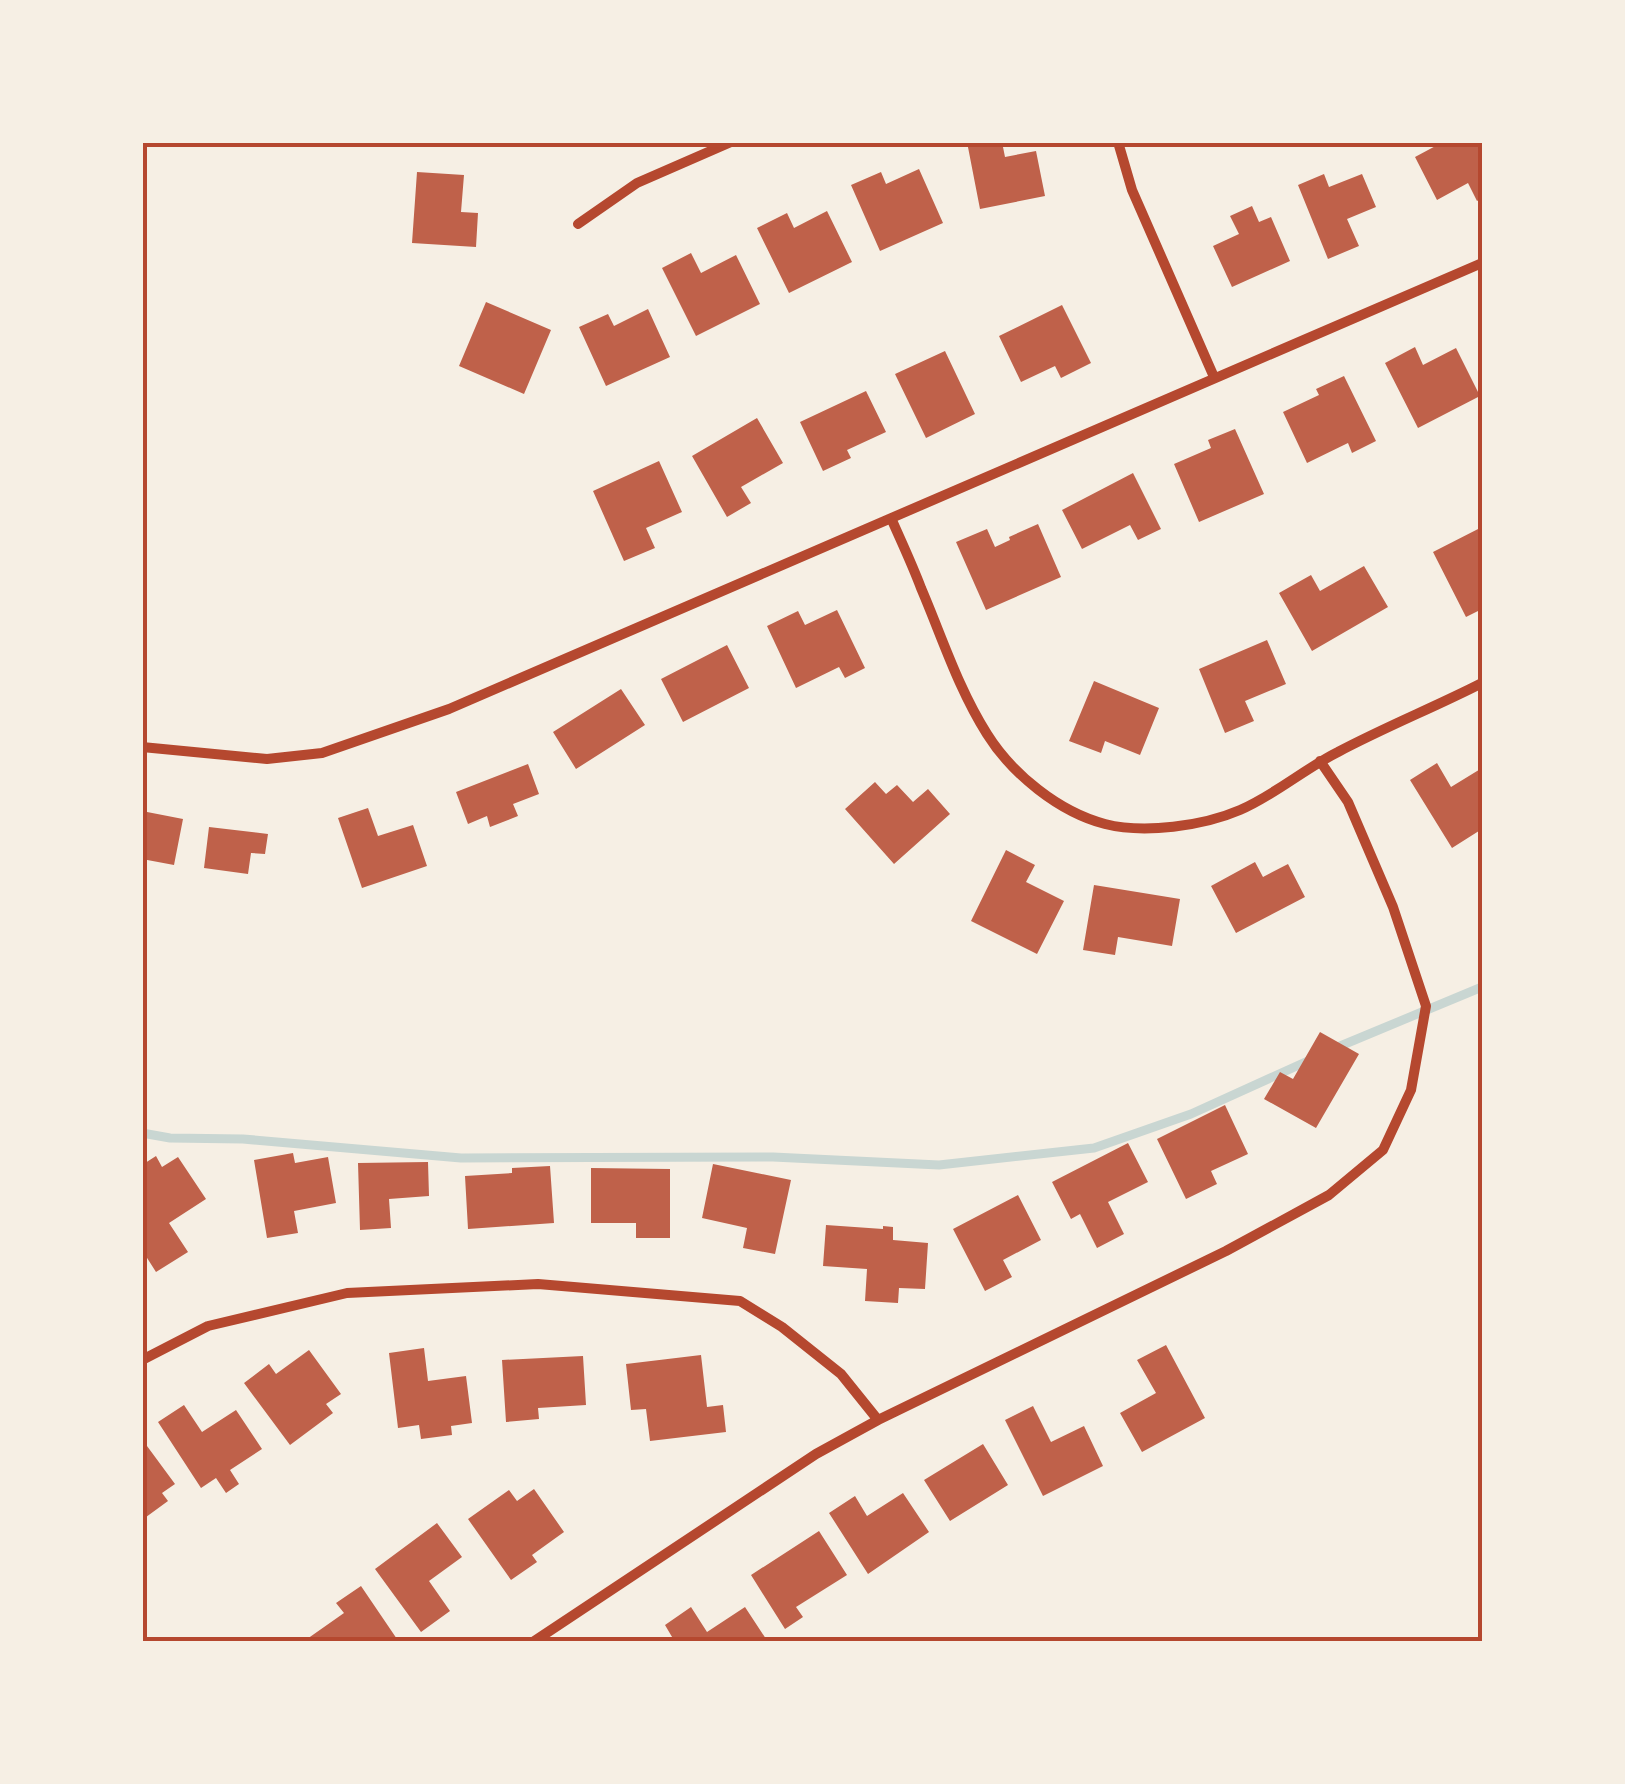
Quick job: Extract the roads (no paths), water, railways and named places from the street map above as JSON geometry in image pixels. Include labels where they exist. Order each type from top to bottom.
[{"type":"street","points":[[578,224],[636,183],[731,142]]},
{"type":"street","points":[[1118,142],[1132,190],[1214,377]]},
{"type":"street","points":[[142,747],[267,759],[322,753],[449,709],[1482,262]]},
{"type":"street","points":[[891,518],[953,669],[1007,763],[1079,816],[1109,826],[1192,825],[1248,806],[1394,722],[1482,683]]},
{"type":"street","points":[[533,1642],[816,1454],[1226,1250],[1329,1194],[1383,1150],[1411,1090],[1426,1006],[1393,907],[1348,802],[1320,762]]},
{"type":"street","points":[[142,1360],[208,1326],[348,1293],[538,1284],[740,1301],[841,1374],[878,1420]]},
{"type":"waterway","points":[[1333,1049],[1482,987]]},
{"type":"waterway","points":[[142,1133],[461,1158],[773,1157],[939,1165],[1094,1148],[1191,1114],[1310,1060]]}]
